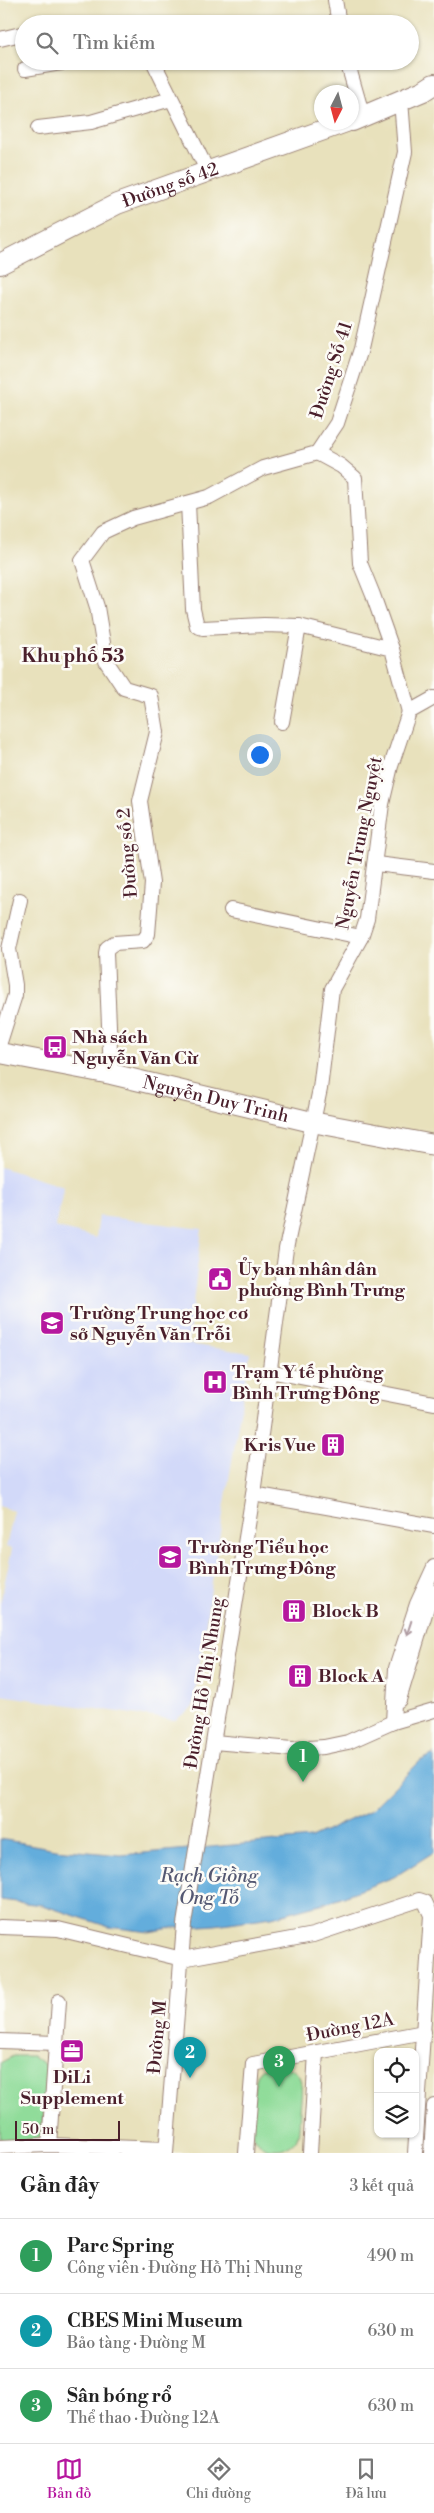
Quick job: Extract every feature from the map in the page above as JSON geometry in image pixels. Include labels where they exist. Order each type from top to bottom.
[{"type":"street","points":[[335,0],[338,15]]},
{"type":"street","points":[[0,39],[15,35]]},
{"type":"street","points":[[156,70],[208,172]]},
{"type":"street","points":[[349,70],[350,85]]},
{"type":"street","name":"Đường số 42","points":[[359,118],[434,84]]},
{"type":"street","points":[[38,128],[91,122],[171,99]]},
{"type":"street","name":"Đường Số 41","points":[[317,454],[336,423],[361,349],[405,152],[401,100]]},
{"type":"street","name":"Đường số 42","points":[[0,264],[117,204],[326,130]]},
{"type":"street","points":[[317,454],[341,466],[355,478],[360,563],[374,595],[392,649],[409,712],[434,698]]},
{"type":"street","name":"Đường số 2","points":[[111,1074],[106,953],[107,948],[114,943],[143,941],[148,934],[152,883],[140,801],[157,732],[151,696],[124,688],[106,661],[97,607],[82,560],[103,532],[133,518],[209,497],[263,468],[317,454]]},
{"type":"street","points":[[188,503],[193,609],[197,626],[203,628],[264,625],[300,626],[392,649]]},
{"type":"street","points":[[282,722],[300,626]]},
{"type":"street","name":"Nguyễn Trung Nguyệt","points":[[312,1122],[320,1089],[332,989],[362,938],[376,864],[382,804],[391,766],[409,712]]},
{"type":"street","points":[[376,864],[434,871]]},
{"type":"street","points":[[0,1042],[14,995],[15,985],[9,949],[20,900]]},
{"type":"street","points":[[231,910],[362,938]]},
{"type":"street","name":"Nguyễn Duy Trinh","points":[[0,1053],[111,1074],[312,1122],[434,1145]]},
{"type":"street","name":"Đường Hồ Thị Nhung","points":[[184,1924],[253,1494],[286,1249],[312,1122]]},
{"type":"street","points":[[269,1371],[434,1403]]},
{"type":"street","points":[[253,1494],[434,1526]]},
{"type":"street","points":[[392,1722],[396,1668],[422,1605],[434,1567]]},
{"type":"street","points":[[422,1605],[434,1592]]},
{"type":"street","points":[[214,1742],[292,1749],[324,1747],[372,1733],[392,1722],[434,1710]]},
{"type":"street","points":[[0,1927],[58,1929],[182,1958],[313,1935],[419,1900],[425,1902],[430,1914],[415,2153]]},
{"type":"street","name":"Đường M","points":[[166,2151],[184,1924]]},
{"type":"street","points":[[49,2145],[59,2000]]},
{"type":"street","name":"Đường 12A","points":[[246,2153],[253,2064],[424,2032]]},
{"type":"street","points":[[0,2041],[56,2043]]},
{"type":"street","points":[[310,2153],[316,2052]]},
{"type":"street","points":[[431,2153],[434,2106]]},
{"type":"street","points":[[0,2147],[49,2145],[166,2151]]},
{"type":"shaded area","points":[[0,1167],[64,1187],[55,1227],[96,1238],[99,1216],[202,1229],[188,1344],[250,1353],[193,1707],[175,1720],[0,1695],[0,1604],[12,1549],[6,1547],[14,1511],[0,1506]]},
{"type":"green space","points":[[13,2056],[33,2056],[48,2067],[42,2131],[39,2137],[35,2139],[0,2142],[0,2063]]},
{"type":"green space","points":[[274,2064],[292,2069],[300,2079],[301,2086],[298,2135],[292,2145],[281,2149],[266,2148],[258,2143],[253,2134],[252,2122],[256,2075],[261,2069]]},
{"type":"water","name":"Rạch Giồng Ông Tố","points":[[434,1754],[434,1852],[394,1877],[328,1902],[272,1917],[149,1932],[109,1927],[42,1905],[0,1900],[0,1839],[56,1849],[121,1855],[311,1838],[371,1810],[420,1761]]},
{"type":"place","name":"Nhà sách Nguyễn Văn Cừ","points":[[55,1047]]},
{"type":"place","name":"Ủy ban nhân dân phường Bình Trưng","points":[[220,1279]]},
{"type":"place","name":"Trường Trung học cơ sở Nguyễn Văn Trỗi","points":[[52,1323]]},
{"type":"place","name":"Trạm Y tế phường Bình Trưng Đông","points":[[215,1382]]},
{"type":"place","name":"Kris Vue","points":[[333,1445]]},
{"type":"place","name":"Trường Tiểu học Bình Trưng Đông","points":[[170,1557]]},
{"type":"place","name":"Block B","points":[[294,1611]]},
{"type":"place","name":"Block A","points":[[300,1676]]},
{"type":"place","name":"Parc Spring","points":[[303,1782]]},
{"type":"place","name":"DiLi Supplement","points":[[72,2051]]},
{"type":"place","name":"CBES Mini Museum","points":[[190,2078]]},
{"type":"place","name":"Sân bóng rổ","points":[[279,2087]]},
{"type":"district","name":"Khu phố 53","points":[[73,655]]}]
